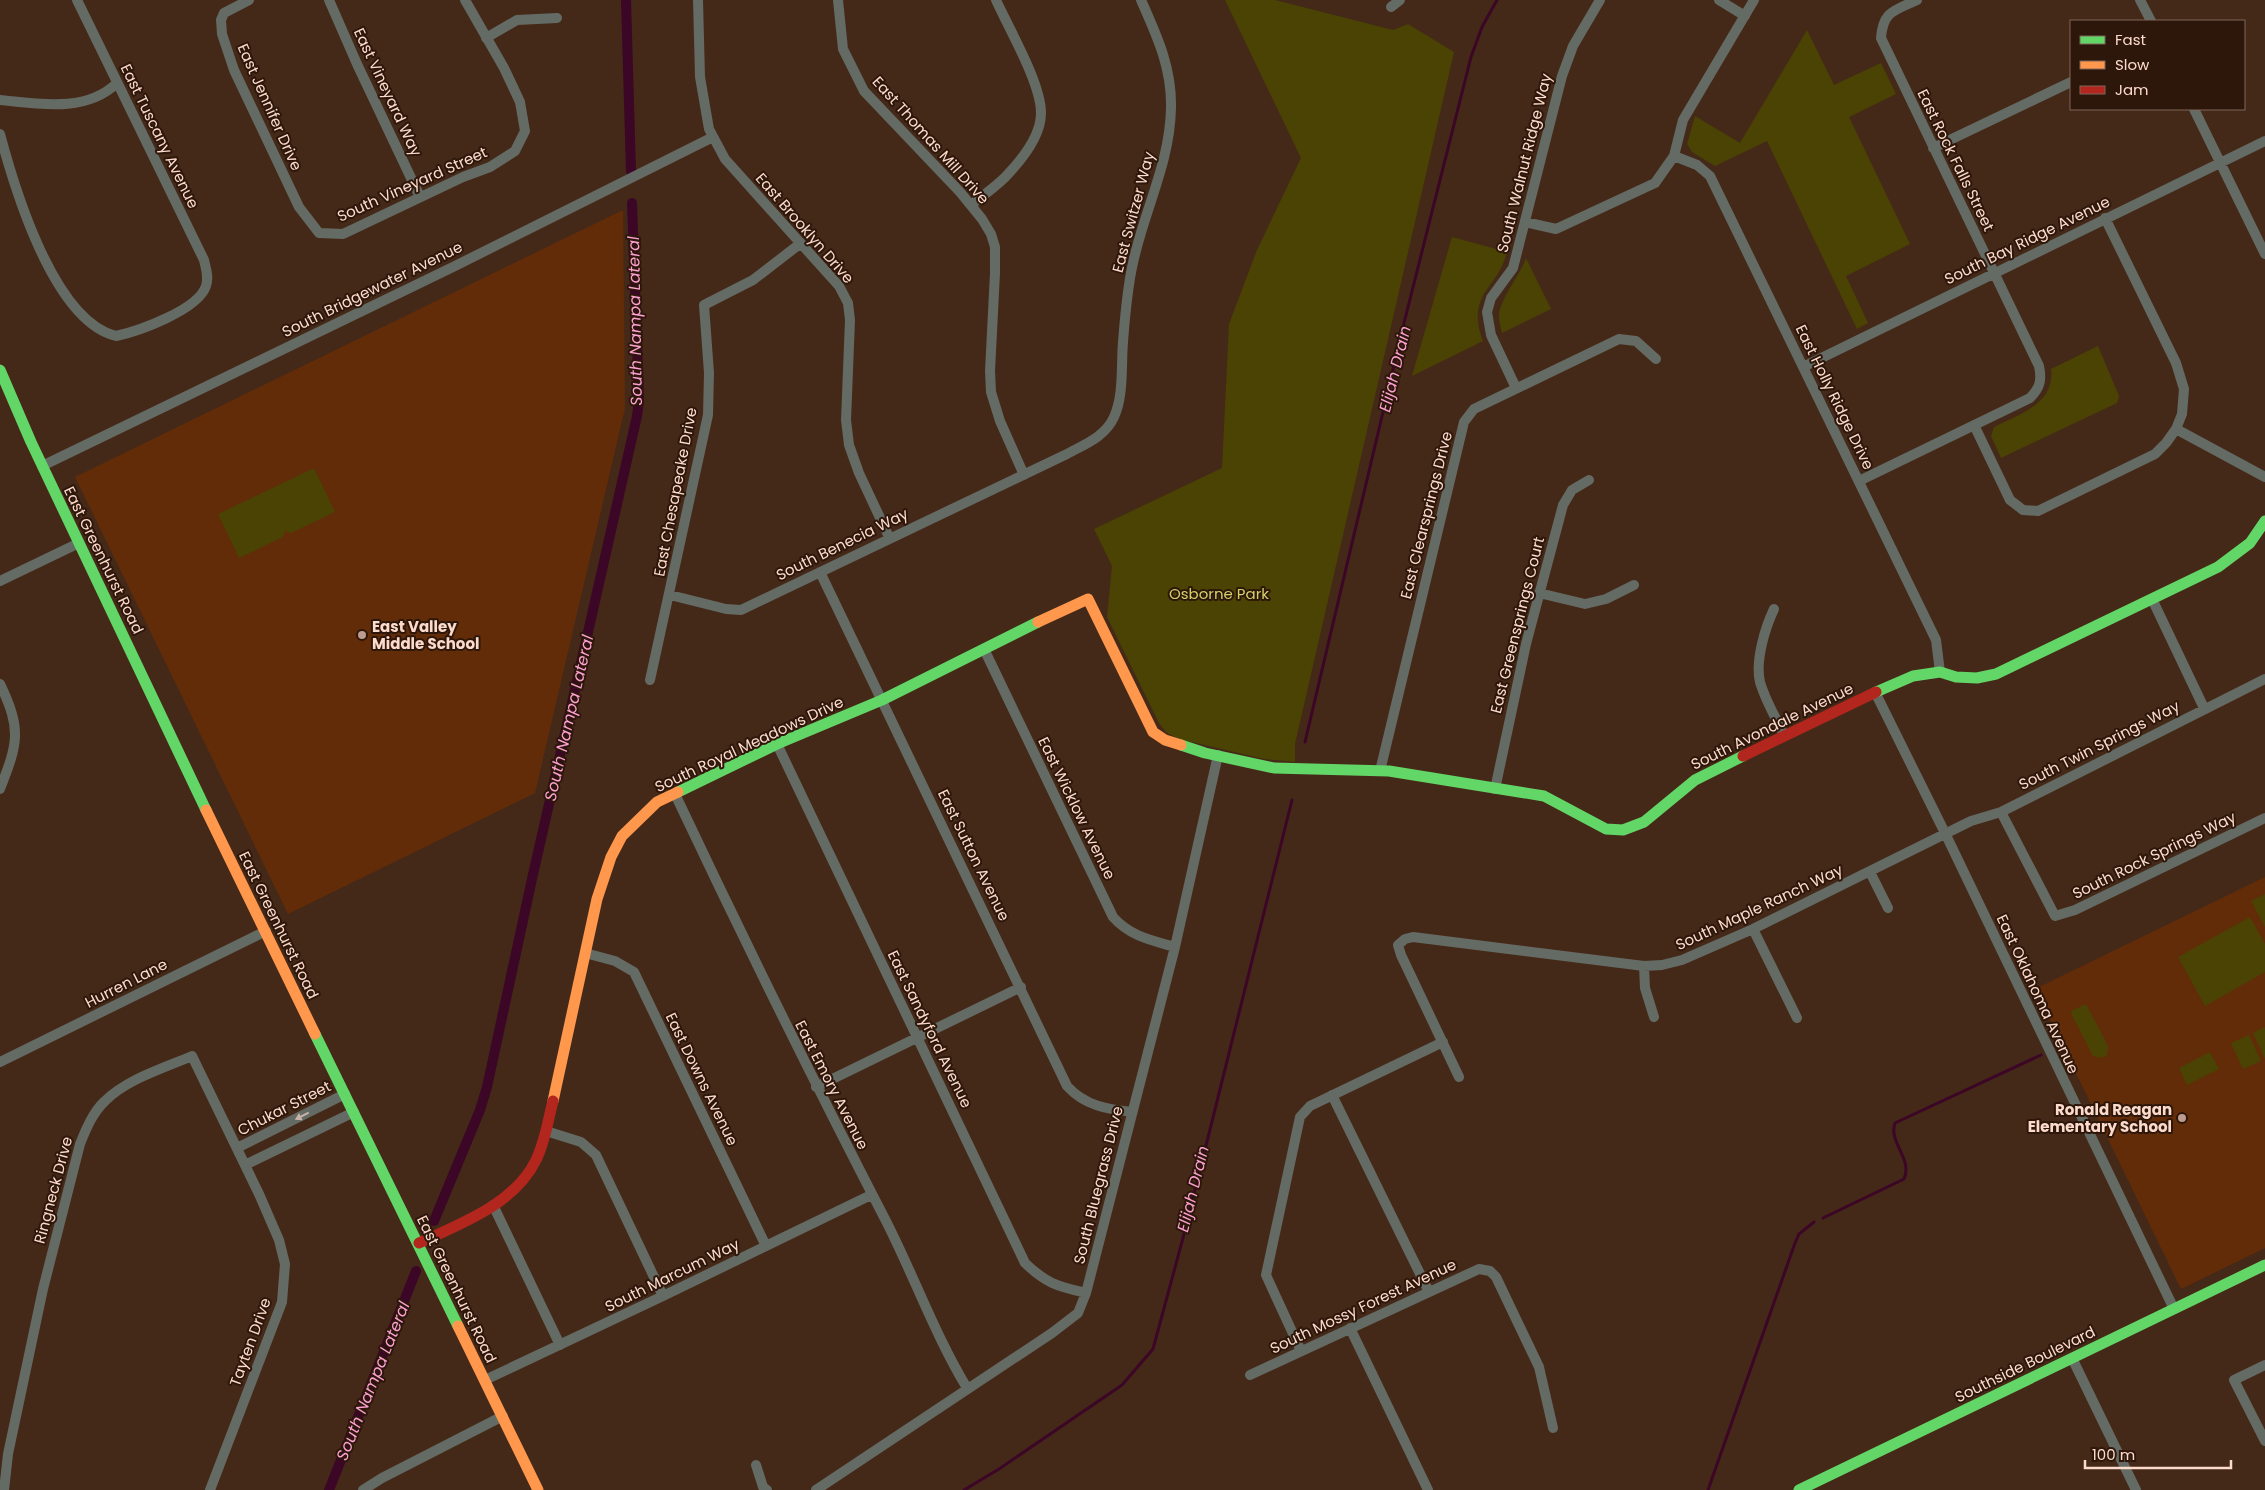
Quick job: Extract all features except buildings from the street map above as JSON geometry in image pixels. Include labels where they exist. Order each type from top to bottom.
[{"type":"street","name":"East Tuscany Avenue","points":[[0,134],[13,181],[43,255],[63,292],[78,314],[90,325],[105,334],[124,335],[180,312],[195,302],[206,288],[208,273],[204,260],[76,0]]},
{"type":"street","name":"East Jennifer Drive","points":[[249,0],[224,13],[221,20],[222,34],[234,70],[299,206],[319,233]]},
{"type":"street","name":"East Vineyard Way","points":[[329,0],[420,197]]},
{"type":"street","points":[[465,0],[486,38],[517,20],[557,18]]},
{"type":"street","name":"East Brooklyn Drive","points":[[698,0],[700,76],[709,129],[725,159],[839,286],[848,303],[850,352],[846,420],[849,445],[859,473],[889,537]]},
{"type":"street","name":"East Thomas Mill Drive","points":[[838,0],[843,49],[864,91],[971,205],[982,219],[995,247],[990,371],[991,392],[1000,421],[1024,475]]},
{"type":"street","points":[[971,205],[1008,174],[1029,147],[1038,129],[1041,114],[1038,96],[1029,72],[996,0]]},
{"type":"street","name":"East Switzer Way","points":[[1024,475],[1094,439],[1108,429],[1115,415],[1120,391],[1124,335],[1133,263],[1164,162],[1171,109],[1169,70],[1160,43],[1141,0]]},
{"type":"street","points":[[1391,7],[1400,0]]},
{"type":"street","name":"South Walnut Ridge Way","points":[[1516,388],[1491,335],[1487,312],[1491,298],[1513,268],[1562,76],[1574,46],[1600,0]]},
{"type":"street","points":[[1720,0],[1745,16]]},
{"type":"street","points":[[1525,222],[1556,229],[1654,183],[1674,156],[1684,120],[1754,0]]},
{"type":"street","name":"East Rock Falls Street","points":[[1916,0],[1891,12],[1882,23],[1881,38],[2039,366],[2041,378],[2038,390],[2030,398],[1974,425]]},
{"type":"street","points":[[2140,0],[2150,20]]},
{"type":"street","name":"South Vineyard Street","points":[[319,233],[343,234],[420,197],[490,167],[515,151],[525,131],[520,102],[504,68],[486,38]]},
{"type":"street","points":[[1933,148],[2070,82]]},
{"type":"street","points":[[0,100],[61,105],[83,101],[108,92],[117,83]]},
{"type":"street","points":[[2194,110],[2265,254]]},
{"type":"street","name":"South Bridgewater Avenue","points":[[42,466],[453,267],[714,137]]},
{"type":"street","name":"South Bay Ridge Avenue","points":[[1803,367],[2265,141]]},
{"type":"street","name":"East Holly Ridge Drive","points":[[1674,156],[1697,164],[1710,176],[1936,640],[1940,672]]},
{"type":"street","points":[[1859,481],[1974,425],[2010,500],[2024,510],[2038,511],[2155,454],[2166,443],[2176,430],[2182,414],[2184,389],[2176,363],[2105,218]]},
{"type":"street","name":"East Chesapeake Drive","points":[[650,680],[708,415],[709,373],[704,304],[753,280],[801,243]]},
{"type":"street","name":"East Clearsprings Drive","points":[[1380,771],[1464,422],[1474,409],[1619,339],[1636,341],[1656,359]]},
{"type":"street","name":"East Greenhurst Road","points":[[0,370],[5,395],[42,466],[538,1490]]},
{"type":"street","points":[[2176,430],[2265,477]]},
{"type":"street","name":"South Benecia Way","points":[[670,595],[726,609],[741,610],[889,537],[1024,475]]},
{"type":"street","name":"East Greensprings Court","points":[[1495,789],[1539,593],[1563,505],[1572,490],[1589,480]]},
{"type":"street","name":"South Avondale Avenue","points":[[1088,599],[1153,732],[1165,740],[1274,768],[1380,771],[1544,796],[1606,829],[1623,830],[1644,822],[1695,780],[1875,692],[1913,676],[1940,672],[1956,677],[1977,678],[1996,674],[2152,599],[2218,567],[2250,543],[2265,521]]},
{"type":"street","points":[[0,581],[79,543]]},
{"type":"street","name":"East Sutton Avenue","points":[[820,572],[1067,1086],[1077,1097],[1101,1108],[1132,1112]]},
{"type":"street","points":[[1539,593],[1585,604],[1606,599],[1634,585]]},
{"type":"street","name":"South Royal Meadows Drive","points":[[419,1243],[482,1214],[522,1180],[535,1163],[546,1131],[597,899],[611,857],[622,836],[657,802],[777,744],[882,700],[1088,599]]},
{"type":"street","points":[[2152,599],[2204,708]]},
{"type":"street","points":[[1774,609],[1768,622],[1761,653],[1760,681],[1784,735]]},
{"type":"street","name":"East Wicklow Avenue","points":[[984,649],[1113,917],[1123,928],[1139,937],[1175,947]]},
{"type":"street","name":"South Twin Springs Way","points":[[1946,835],[1971,822],[2001,812],[2204,708],[2265,679]]},
{"type":"street","points":[[0,684],[12,709],[16,734],[14,753],[0,789]]},
{"type":"street","name":"East Oklahoma Avenue","points":[[1875,692],[1946,835],[2174,1309]]},
{"type":"street","name":"East Sandyford Avenue","points":[[777,744],[1025,1263],[1041,1279],[1057,1286],[1086,1293]]},
{"type":"street","name":"South Bluegrass Drive","points":[[816,1490],[1052,1333],[1078,1313],[1086,1293],[1175,947],[1218,755]]},
{"type":"street","name":"East Emory Avenue","points":[[675,794],[816,1086],[886,1222],[953,1365],[967,1388]]},
{"type":"street","name":"South Rock Springs Way","points":[[2001,812],[2055,916],[2075,910],[2265,818]]},
{"type":"street","name":"South Maple Ranch Way","points":[[1443,1042],[1398,946],[1405,939],[1413,937],[1644,966],[1662,965],[1682,960],[1753,928],[1946,835]]},
{"type":"street","points":[[1870,872],[1888,908]]},
{"type":"street","points":[[1753,928],[1796,1018]]},
{"type":"street","name":"Hurren Lane","points":[[0,1062],[266,931]]},
{"type":"street","name":"East Downs Avenue","points":[[585,953],[615,961],[634,972],[766,1246]]},
{"type":"street","points":[[1644,966],[1644,988],[1654,1016]]},
{"type":"street","points":[[816,1086],[1021,987]]},
{"type":"street","points":[[1301,1351],[1266,1275],[1300,1117],[1310,1106],[1443,1042],[1459,1077]]},
{"type":"street","name":"Ringneck Drive","points":[[4,1490],[8,1454],[43,1290],[71,1175],[80,1144],[89,1124],[104,1101],[121,1088],[192,1056],[237,1148]]},
{"type":"street","name":"Chukar Street","points":[[237,1148],[345,1094]]},
{"type":"street","points":[[1332,1095],[1429,1292]]},
{"type":"street","points":[[245,1165],[354,1112]]},
{"type":"street","points":[[546,1131],[581,1142],[596,1156],[663,1296]]},
{"type":"street","name":"Tayten Drive","points":[[210,1490],[282,1302],[285,1264],[279,1240],[237,1148]]},
{"type":"street","name":"South Marcum Way","points":[[485,1380],[560,1346],[871,1194]]},
{"type":"street","points":[[493,1205],[560,1346]]},
{"type":"street","name":"Southside Boulevard","points":[[1798,1490],[2265,1265]]},
{"type":"street","name":"South Mossy Forest Avenue","points":[[1250,1375],[1480,1268],[1490,1270],[1496,1277],[1539,1367],[1553,1428]]},
{"type":"street","points":[[1350,1328],[1428,1490]]},
{"type":"street","points":[[2072,1358],[2136,1490]]},
{"type":"street","points":[[2265,1366],[2234,1380],[2265,1441]]},
{"type":"street","points":[[363,1490],[382,1478],[503,1416]]},
{"type":"street","points":[[756,1465],[763,1487],[766,1490]]},
{"type":"shaded area","name":"East Valley Middle School","points":[[623,210],[625,408],[535,793],[288,914],[75,477]]},
{"type":"shaded area","name":"Ronald Reagan Elementary School","points":[[2265,877],[2265,1248],[2181,1289],[2035,989]]},
{"type":"green space","name":"Osborne Park","points":[[1225,0],[1275,0],[1393,30],[1408,24],[1454,52],[1295,744],[1295,762],[1264,759],[1179,739],[1167,733],[1159,723],[1107,617],[1112,566],[1094,529],[1222,468],[1229,324],[1257,250],[1301,158]]},
{"type":"green space","points":[[1807,30],[1834,85],[1881,63],[1896,94],[1849,117],[1910,244],[1846,276],[1868,323],[1857,329],[1767,141],[1715,166],[1692,152],[1687,144],[1695,116],[1740,143]]},
{"type":"green space","points":[[1452,237],[1507,252],[1503,265],[1480,302],[1478,325],[1483,341],[1412,376]]},
{"type":"green space","points":[[1526,258],[1551,309],[1502,333],[1499,319],[1502,304]]},
{"type":"green space","points":[[2098,346],[2119,396],[2117,403],[2001,458],[1991,436],[1994,427],[2025,412],[2042,399],[2051,381],[2051,369]]},
{"type":"green space","points":[[314,468],[335,512],[291,533],[285,531],[283,537],[239,558],[218,514]]},
{"type":"green space","points":[[2265,894],[2265,927],[2251,901]]},
{"type":"green space","points":[[2250,917],[2265,944],[2265,972],[2205,1006],[2178,957]]},
{"type":"green space","points":[[2086,1004],[2108,1046],[2107,1055],[2102,1058],[2093,1056],[2072,1015],[2071,1011]]},
{"type":"green space","points":[[2265,1027],[2265,1059],[2253,1033]]},
{"type":"green space","points":[[2249,1035],[2261,1061],[2243,1069],[2231,1043]]},
{"type":"green space","points":[[2210,1052],[2219,1069],[2187,1085],[2179,1068]]},
{"type":"waterway","name":"South Nampa Lateral","points":[[626,0],[631,171]]},
{"type":"waterway","name":"Elijah Drain","points":[[1305,742],[1405,319],[1471,57],[1482,27],[1497,0]]},
{"type":"waterway","name":"South Nampa Lateral","points":[[434,1221],[480,1110],[487,1087],[637,416],[639,401],[632,203]]},
{"type":"waterway","name":"Elijah Drain","points":[[964,1490],[999,1469],[1122,1385],[1153,1349],[1183,1238],[1292,800]]},
{"type":"waterway","points":[[1823,1218],[1904,1179],[1906,1172],[1905,1164],[1895,1137],[1895,1123],[2041,1055]]},
{"type":"waterway","points":[[1708,1490],[1795,1243],[1799,1234],[1814,1222]]},
{"type":"waterway","name":"South Nampa Lateral","points":[[329,1490],[416,1271]]},
{"type":"traffic: fast","points":[[0,370],[31,442],[206,810]]},
{"type":"traffic: fast","points":[[1876,692],[1913,676],[1940,672],[1956,677],[1977,678],[1996,674],[2218,567],[2250,543],[2265,521]]},
{"type":"traffic: fast","points":[[678,792],[777,744],[882,700],[1038,622]]},
{"type":"traffic: fast","points":[[1181,745],[1205,753],[1274,768],[1389,771],[1544,796],[1606,829],[1623,830],[1644,822],[1695,780],[1743,756]]},
{"type":"traffic: fast","points":[[315,1034],[458,1326]]},
{"type":"traffic: fast","points":[[1799,1490],[2265,1265]]},
{"type":"traffic: slow","points":[[1038,622],[1088,599],[1153,732],[1165,740],[1181,745]]},
{"type":"traffic: slow","points":[[553,1101],[597,899],[611,857],[622,836],[657,802],[678,792]]},
{"type":"traffic: slow","points":[[206,810],[315,1034]]},
{"type":"traffic: slow","points":[[458,1326],[538,1490]]},
{"type":"traffic: jam","points":[[1743,756],[1876,692]]},
{"type":"traffic: jam","points":[[419,1243],[485,1211],[515,1189],[527,1175],[536,1160],[544,1138],[553,1101]]},
{"type":"place","name":"East Valley Middle School","points":[[362,635]]},
{"type":"place","name":"Ronald Reagan Elementary School","points":[[2182,1118]]}]
